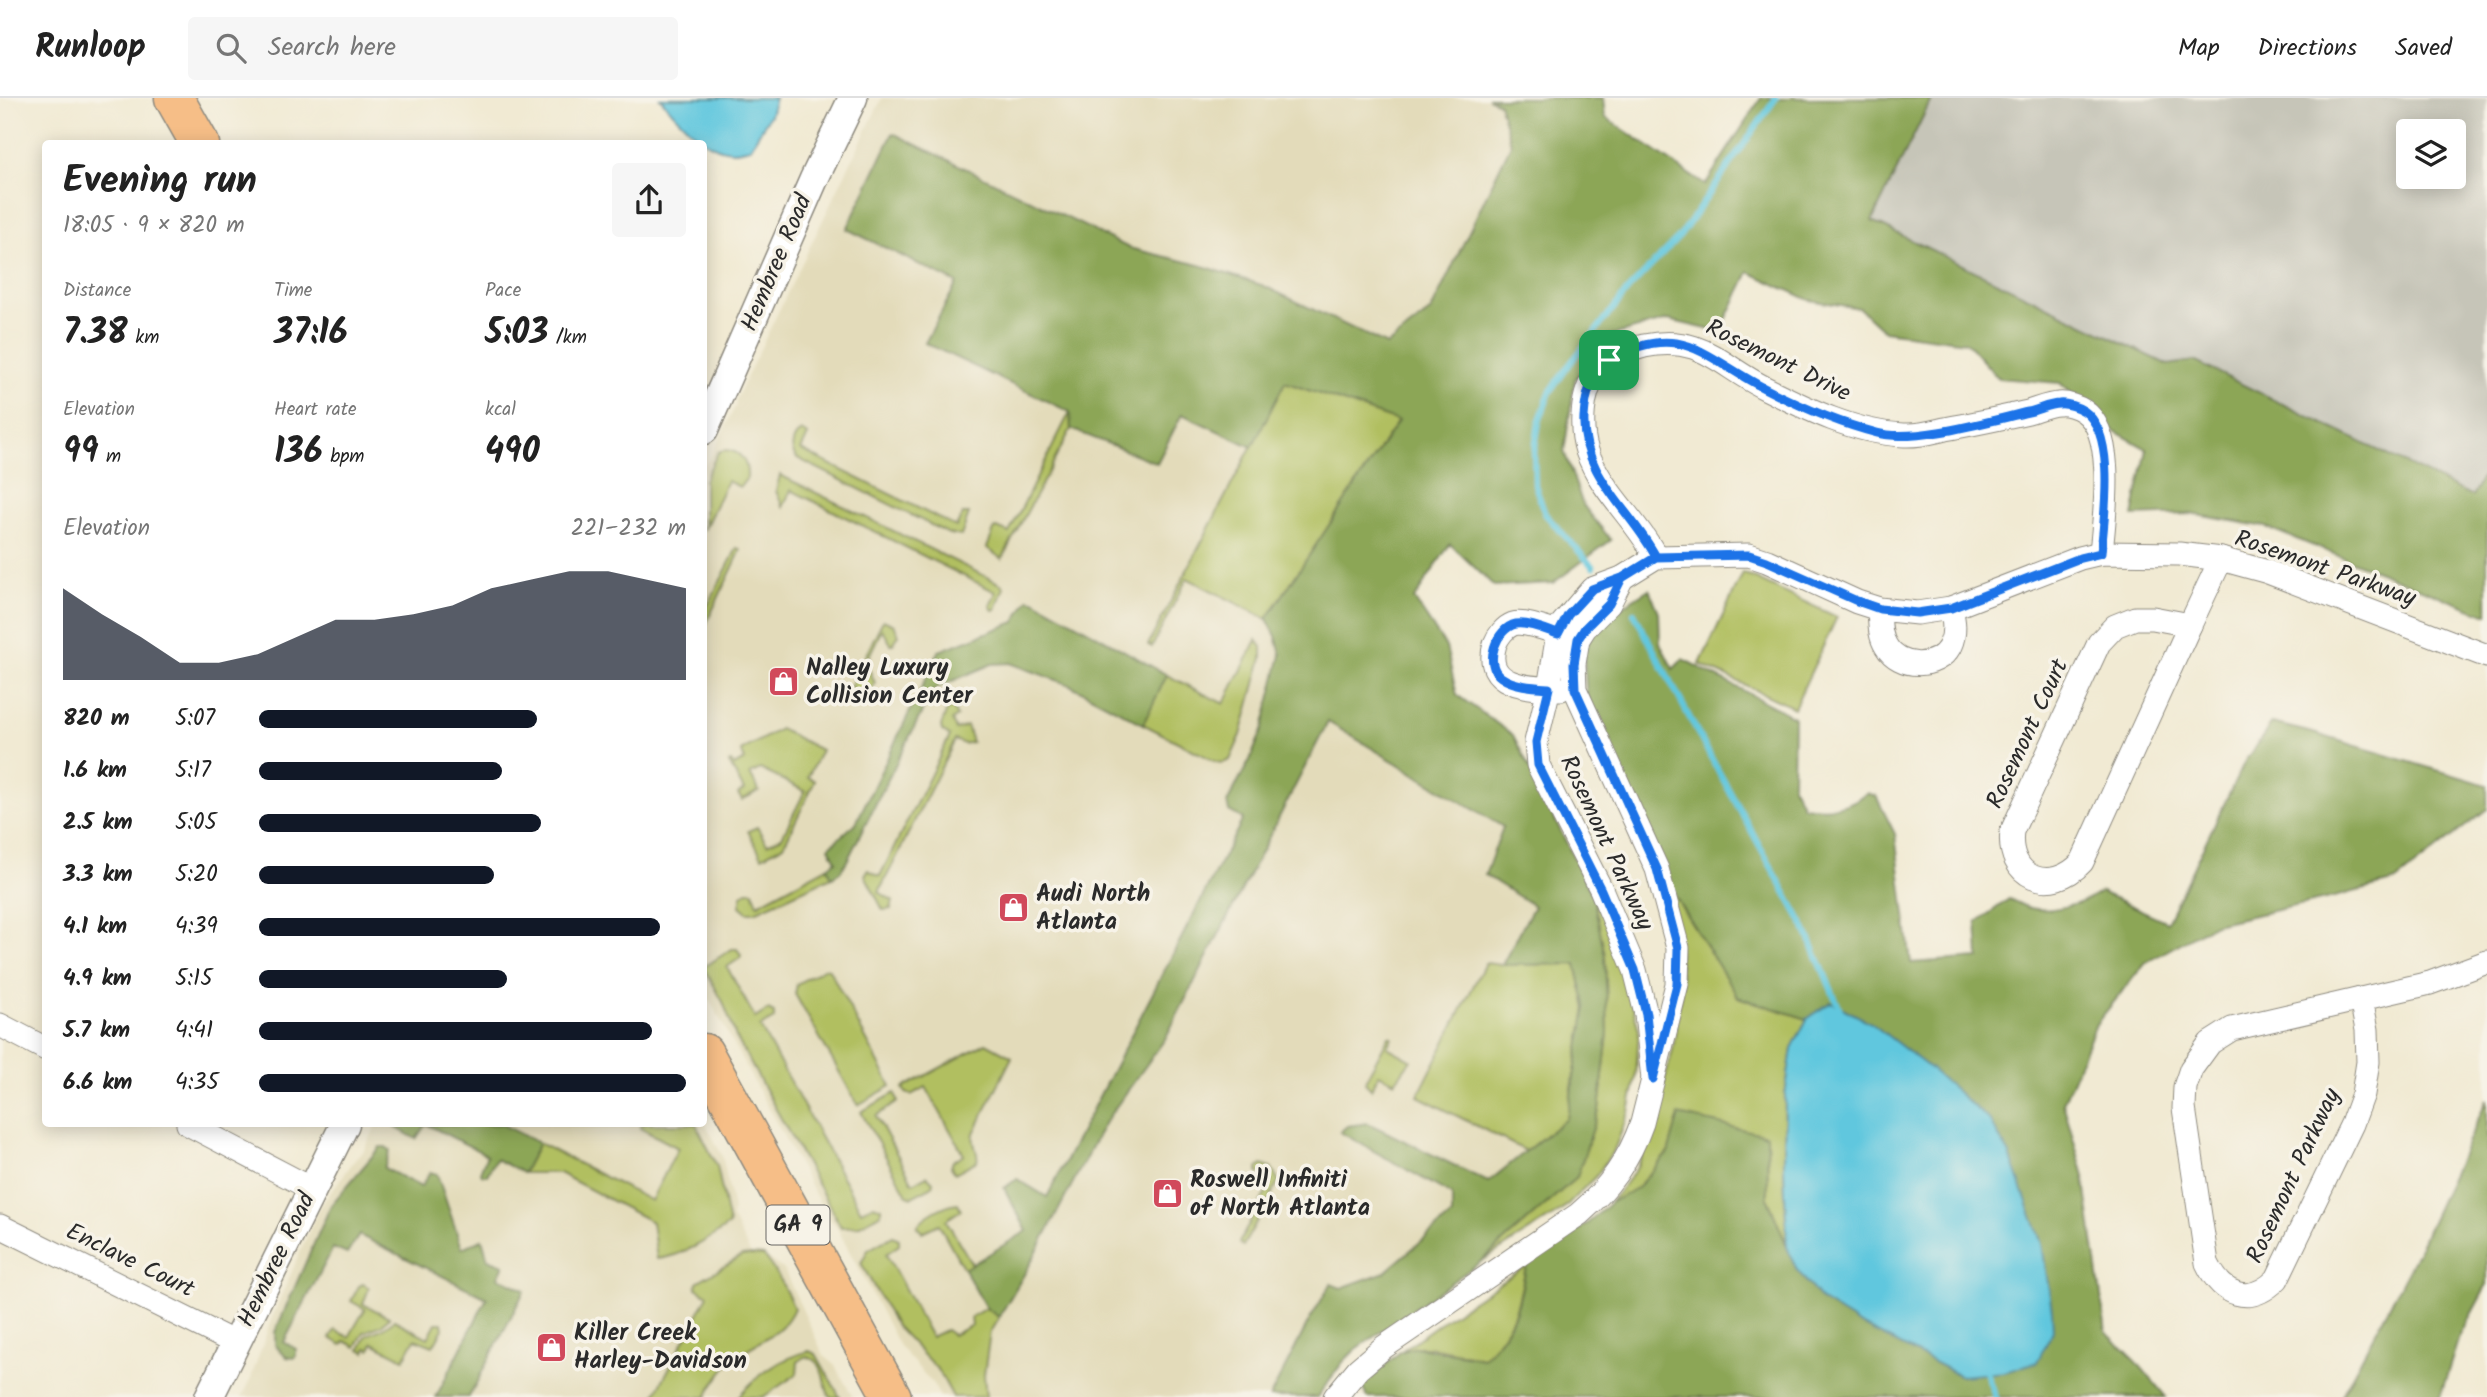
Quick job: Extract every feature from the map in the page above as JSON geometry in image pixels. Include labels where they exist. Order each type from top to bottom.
[{"type":"highway","points":[[174,98],[198,140]]},
{"type":"highway","name":"GA 9","points":[[707,1058],[892,1397]]},
{"type":"street","name":"Hembree Road","points":[[707,423],[814,179],[853,98]]},
{"type":"street","name":"Rosemont Drive","points":[[1656,557],[1645,537],[1600,477],[1587,451],[1585,404],[1588,387],[1609,360],[1626,350],[1674,342],[1695,347],[1762,387],[1812,410],[1880,434],[1911,436],[2059,404],[2076,407],[2094,420],[2103,440],[2104,513],[2101,553]]},
{"type":"street","name":"Rosemont Parkway","points":[[1656,557],[1749,555],[1880,609],[1917,613],[1951,608],[2080,558],[2101,553],[2179,554],[2221,559],[2268,572],[2487,656]]},
{"type":"street","points":[[1575,689],[1513,683],[1498,676],[1493,656],[1501,633],[1512,625],[1521,624],[1568,637],[1585,628],[1609,604],[1622,578],[1656,557]]},
{"type":"street","name":"Rosemont Court","points":[[2190,625],[2153,618],[2136,618],[2115,626],[2099,643],[2012,831],[2010,844],[2013,855],[2020,868],[2029,875],[2043,880],[2058,879],[2072,873],[2081,862],[2221,559]]},
{"type":"street","points":[[1880,609],[1881,634],[1887,648],[1901,660],[1919,665],[1937,659],[1950,647],[1955,627],[1951,608]]},
{"type":"street","name":"Rosemont Parkway","points":[[1568,637],[1549,688],[1536,742],[1538,765],[1601,890],[1635,970],[1646,1014],[1653,1079]]},
{"type":"street","name":"Rosemont Parkway","points":[[1335,1397],[1358,1369],[1384,1347],[1597,1198],[1620,1171],[1642,1123],[1677,984],[1678,948],[1657,869],[1575,689],[1574,664],[1568,637]]},
{"type":"street","name":"Rosemont Parkway","points":[[2361,999],[2367,1030],[2368,1062],[2363,1094],[2353,1124],[2277,1279],[2256,1294],[2241,1295],[2230,1292],[2215,1280],[2207,1263],[2184,1108],[2185,1087],[2191,1069],[2210,1043],[2232,1029],[2361,999],[2430,983],[2487,962]]},
{"type":"street","points":[[0,1025],[42,1047]]},
{"type":"street","points":[[194,1127],[312,1189]]},
{"type":"street","name":"Hembree Road","points":[[209,1397],[343,1127]]},
{"type":"street","name":"Enclave Court","points":[[0,1226],[237,1343]]},
{"type":"shaded area","points":[[882,98],[1513,98],[1565,323],[1365,677],[1506,761],[1601,1085],[1339,1345],[1305,1397],[940,1397],[933,1384],[899,1346],[835,1224],[828,1218],[707,996],[707,462],[736,405],[736,399]]},
{"type":"shaded area","points":[[1796,98],[2487,98],[2487,556],[1736,204]]},
{"type":"shaded area","points":[[376,1127],[707,1127],[722,1155],[733,1210],[732,1218],[751,1255],[764,1256],[784,1270],[824,1356],[834,1364],[853,1397],[242,1397],[271,1320],[319,1208],[363,1152]]},
{"type":"green space","points":[[1488,98],[1603,98],[1605,117],[1705,185],[1761,98],[1932,98],[1872,221],[2168,365],[2194,361],[2472,496],[2487,469],[2487,615],[2266,527],[2191,514],[2133,516],[2147,449],[2109,428],[2060,383],[1998,378],[1966,342],[1884,331],[1859,308],[1809,300],[1749,272],[1720,332],[1668,320],[1609,336],[1575,380],[1564,451],[1583,505],[1611,540],[1553,583],[1494,586],[1450,544],[1414,599],[1446,647],[1457,695],[1513,735],[1593,896],[1605,956],[1608,1033],[1599,1110],[1577,1177],[1479,1263],[1355,1350],[1317,1397],[1270,1397],[1331,1284],[1341,1288],[1385,1272],[1452,1215],[1452,1195],[1340,1132],[1347,1126],[1368,1123],[1488,1182],[1567,1118],[1586,1008],[1576,964],[1502,965],[1534,906],[1485,875],[1503,827],[1328,722],[1165,1039],[1105,1122],[999,1317],[986,1308],[964,1269],[1027,1231],[1004,1188],[1017,1179],[1047,1197],[1243,819],[1229,811],[1227,803],[1250,760],[1263,728],[1281,655],[1276,636],[1267,619],[1398,421],[1285,382],[1252,447],[1182,414],[1157,463],[1071,429],[1070,412],[925,343],[957,283],[847,229],[893,133],[1129,248],[1200,265],[1264,286],[1387,345],[1431,311],[1511,144],[1499,103]]},
{"type":"green space","points":[[1285,382],[1398,421],[1267,619],[1187,578],[1152,647],[1148,645]]},
{"type":"green space","points":[[1070,412],[1071,429],[1002,559],[987,548],[994,530],[997,528],[1009,533]]},
{"type":"green space","points":[[801,431],[808,435],[801,450],[956,527],[963,514],[969,514],[961,536],[949,534],[797,458],[793,444]]},
{"type":"green space","points":[[724,450],[739,455],[746,467],[747,478],[740,487],[727,481],[707,524],[707,474],[718,452]]},
{"type":"green space","points":[[780,475],[1001,584],[1004,587],[996,609],[993,610],[990,606],[996,592],[791,490],[783,507],[776,491]]},
{"type":"green space","points":[[737,548],[741,550],[707,622],[707,607]]},
{"type":"green space","points":[[1743,573],[1837,617],[1794,708],[1700,664]]},
{"type":"green space","points":[[1649,589],[1659,612],[1660,643],[1673,669],[1683,659],[1794,717],[1793,786],[1803,806],[1836,807],[1867,793],[1876,796],[1895,834],[1911,963],[1979,958],[1977,922],[2009,899],[2030,908],[2048,909],[2077,904],[2101,892],[2167,922],[2245,761],[2272,723],[2487,785],[2487,809],[2396,881],[2215,924],[2145,963],[2096,1024],[2063,1103],[2084,1176],[2106,1332],[2136,1361],[2166,1397],[1367,1397],[1363,1389],[1364,1383],[1400,1352],[1416,1347],[1483,1358],[1509,1327],[1521,1293],[1526,1266],[1588,1223],[1610,1203],[1637,1188],[1668,1153],[1679,1115],[1767,1135],[1768,1200],[1797,1270],[1822,1301],[1861,1325],[1961,1376],[1931,1069],[1871,1023],[1831,1002],[1807,1019],[1738,997],[1671,890],[1587,701],[1583,645],[1604,618]]},
{"type":"green space","points":[[1028,599],[1167,675],[1143,724],[1070,685],[1010,663],[992,664],[938,687],[932,692],[847,861],[840,872],[832,877],[827,867],[836,861],[829,847],[856,823],[939,651],[1015,622]]},
{"type":"green space","points":[[883,620],[894,625],[899,635],[891,644],[882,629],[866,662],[875,683],[868,696],[850,687]]},
{"type":"green space","points":[[1257,640],[1262,647],[1262,658],[1241,735],[1230,760],[1216,762],[1143,724],[1167,675],[1224,704]]},
{"type":"green space","points":[[953,707],[957,717],[952,720],[956,730],[967,726],[972,742],[964,744],[955,740],[879,892],[893,901],[891,909],[883,910],[865,875],[868,870],[880,876],[950,736],[942,731],[941,726],[947,710]]},
{"type":"green space","points":[[780,729],[821,750],[808,777],[815,781],[784,845],[762,857],[748,831],[757,827],[767,844],[782,837],[805,791],[760,769],[750,774],[759,791],[742,800],[738,794],[744,790],[729,763],[734,766],[745,760],[741,751]]},
{"type":"green space","points":[[827,867],[832,877],[755,912],[747,912],[740,906],[742,895],[747,891],[753,891],[758,904]]},
{"type":"green space","points":[[1671,890],[1738,997],[1807,1019],[1792,1048],[1785,1095],[1787,1247],[1768,1200],[1767,1135],[1668,1153],[1637,1188],[1610,1203],[1636,1169],[1649,1139],[1673,1049],[1682,983]]},
{"type":"green space","points":[[1593,896],[1616,941],[1639,1030],[1636,1078],[1629,1112],[1615,1148],[1597,1175],[1561,1211],[1479,1263],[1577,1177],[1599,1110],[1608,1033],[1605,956]]},
{"type":"green space","points":[[732,949],[737,949],[740,958],[727,967],[755,1018],[768,1010],[774,1013],[774,1019],[760,1027],[861,1211],[874,1205],[881,1208],[881,1214],[858,1226],[841,1227],[736,1037],[723,1002],[707,973],[707,965]]},
{"type":"green space","points":[[1485,963],[1576,964],[1586,1008],[1567,1118],[1526,1151],[1418,1096]]},
{"type":"green space","points":[[825,968],[829,969],[891,1086],[858,1105],[795,994],[797,984]]},
{"type":"green space","points":[[1389,1036],[1392,1037],[1387,1047],[1411,1060],[1395,1082],[1379,1074],[1371,1089],[1365,1083],[1366,1079]]},
{"type":"green space","points":[[986,1043],[1012,1057],[974,1133],[977,1161],[955,1173],[951,1167],[953,1161],[964,1155],[926,1087],[911,1095],[903,1088]]},
{"type":"green space","points":[[895,1093],[898,1102],[876,1116],[913,1183],[927,1176],[933,1182],[931,1187],[912,1197],[907,1195],[861,1112]]},
{"type":"green space","points":[[2487,1100],[2487,1285],[2459,1337],[2440,1397],[2341,1397],[2411,1265]]},
{"type":"green space","points":[[395,1127],[424,1127],[416,1139]]},
{"type":"green space","points":[[432,1127],[507,1127],[539,1143],[523,1173],[496,1159],[487,1175],[483,1175],[480,1172],[487,1155]]},
{"type":"green space","points":[[698,1127],[717,1166],[729,1225],[686,1251],[657,1259],[652,1222],[559,1173],[523,1173],[539,1143],[651,1201],[678,1148],[640,1128]]},
{"type":"green space","points":[[380,1147],[386,1147],[390,1151],[384,1168],[421,1187],[430,1172],[437,1174],[462,1248],[482,1239],[488,1259],[504,1265],[498,1277],[525,1290],[469,1397],[436,1397],[487,1298],[359,1235],[347,1254],[333,1248],[284,1342],[296,1349],[296,1356],[286,1357],[275,1345],[275,1332],[331,1205]]},
{"type":"green space","points":[[1262,1165],[1271,1168],[1279,1181],[1243,1246],[1239,1243],[1272,1181],[1258,1173],[1258,1168]]},
{"type":"green space","points":[[958,1203],[961,1210],[946,1220],[972,1264],[964,1269],[939,1224],[922,1232],[917,1227],[935,1211]]},
{"type":"green space","points":[[893,1236],[899,1239],[899,1245],[886,1254],[931,1337],[946,1330],[953,1335],[972,1325],[971,1317],[986,1308],[999,1317],[990,1332],[984,1375],[986,1397],[953,1397],[939,1371],[895,1325],[861,1263],[868,1250]]},
{"type":"green space","points":[[742,1256],[764,1256],[780,1279],[794,1308],[790,1317],[778,1330],[730,1363],[706,1397],[654,1397],[708,1295],[696,1288],[697,1282]]},
{"type":"green space","points":[[1526,1266],[1508,1327],[1483,1358],[1431,1347],[1416,1347],[1400,1352],[1444,1320]]},
{"type":"green space","points":[[363,1284],[369,1288],[363,1304],[389,1317],[382,1325],[364,1332],[356,1347],[345,1341],[342,1345],[330,1338],[335,1330],[349,1337],[365,1309],[351,1301],[359,1286]]},
{"type":"green space","points":[[394,1320],[428,1338],[436,1323],[442,1323],[443,1329],[433,1346],[415,1339],[404,1359],[373,1343],[370,1350],[367,1348],[365,1352],[360,1349],[367,1335],[384,1328]]},
{"type":"green space","points":[[809,1351],[816,1354],[840,1397],[830,1397],[816,1361],[804,1357],[798,1362],[797,1374],[763,1397],[738,1397],[770,1369]]},
{"type":"water","points":[[660,98],[775,98],[770,115],[750,148],[733,151],[711,145],[683,123]]},
{"type":"water","points":[[1831,1002],[1871,1023],[1931,1069],[1989,1120],[2010,1155],[2042,1244],[2052,1310],[2053,1331],[2037,1362],[2005,1372],[1961,1376],[1861,1325],[1822,1301],[1797,1270],[1787,1247],[1785,1095],[1792,1048],[1807,1019]]},
{"type":"waterway","points":[[1593,567],[1545,514],[1535,485],[1534,453],[1539,422],[1550,392],[1628,290],[1680,236],[1776,98]]},
{"type":"waterway","points":[[1634,613],[1805,928],[1841,1012]]},
{"type":"waterway","points":[[1985,1369],[1995,1397]]},
{"type":"place","name":"Nalley Luxury Collision Center","points":[[783,682]]},
{"type":"place","name":"Audi North Atlanta","points":[[1013,908]]},
{"type":"place","name":"Roswell Infiniti of North Atlanta","points":[[1167,1194]]},
{"type":"place","name":"Killer Creek Harley-Davidson","points":[[551,1347]]},
{"type":"route","points":[[1609,360],[1588,387],[1584,429],[1587,451],[1600,477],[1645,537],[1656,557],[1622,578],[1592,589],[1568,615],[1558,634],[1521,624],[1512,625],[1501,633],[1493,656],[1498,676],[1513,683],[1549,688],[1536,742],[1538,765],[1601,890],[1635,970],[1646,1014],[1653,1079],[1677,984],[1678,948],[1657,869],[1575,689],[1574,664],[1578,639],[1585,628],[1609,604],[1622,578],[1640,566],[1656,557],[1749,555],[1880,609],[1917,613],[1951,608],[2080,558],[2101,553],[2104,513],[2103,440],[2094,420],[2084,411],[2059,404],[1911,436],[1880,434],[1812,410],[1762,387],[1695,347],[1674,342],[1655,344],[1626,350],[1609,360]]}]
